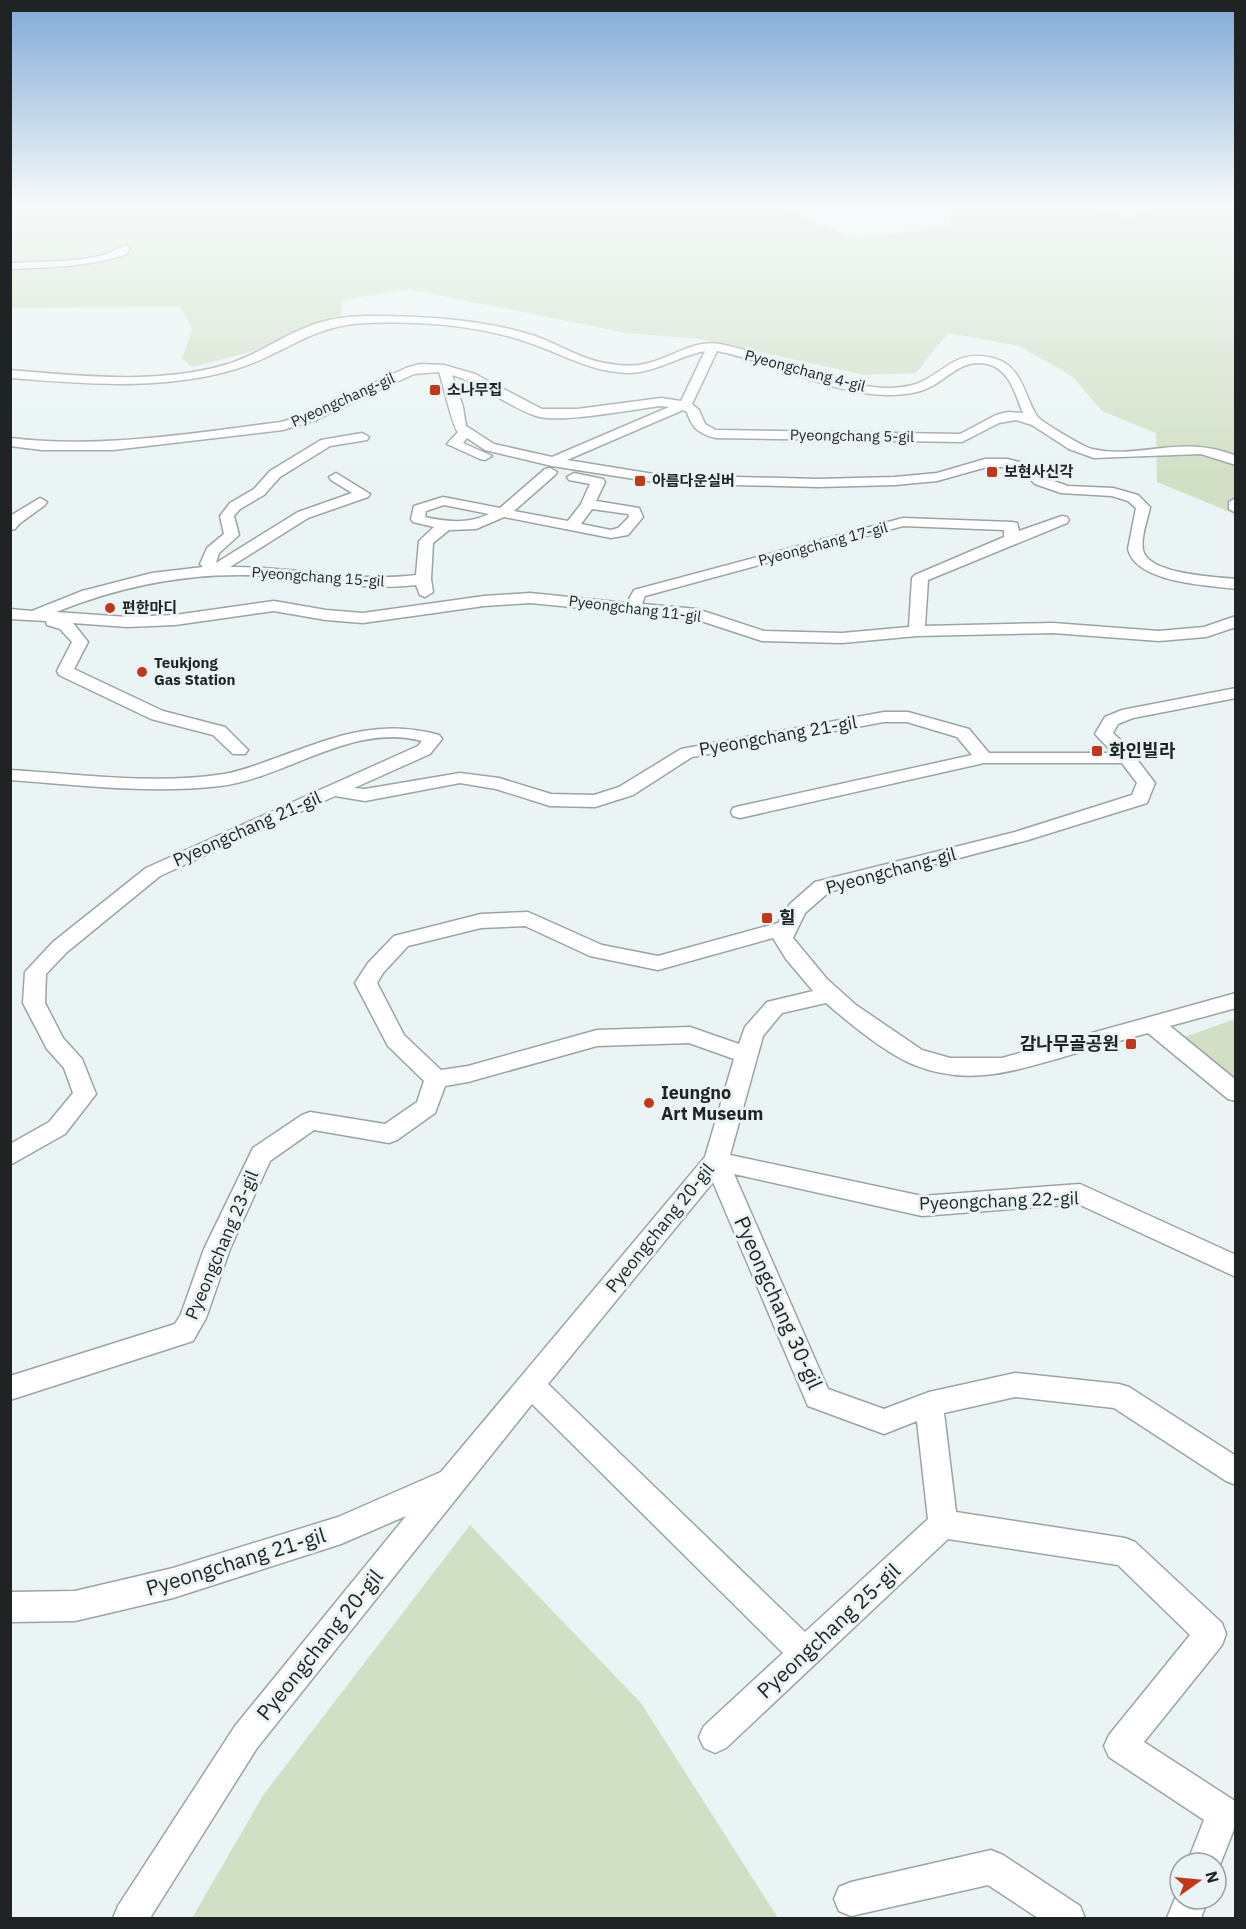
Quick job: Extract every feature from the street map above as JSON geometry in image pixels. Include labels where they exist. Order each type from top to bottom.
[{"type":"street","name":"Pyeongchang 4-gil","points":[[10,374],[97,381],[182,377],[233,366],[315,327],[347,320],[381,319],[472,326],[507,332],[539,342],[587,362],[625,369],[648,367],[694,349],[712,347],[857,387],[882,391],[903,391],[929,383],[950,368],[970,360],[989,361],[1002,366],[1014,378],[1031,417]]},
{"type":"street","points":[[588,504],[634,511],[636,517],[623,532],[611,534],[506,512],[443,501],[419,509],[418,519],[444,527],[470,526],[506,512],[551,467],[684,405],[689,399],[712,347]]},
{"type":"street","points":[[444,369],[471,377],[540,413],[577,413],[661,402],[684,405]]},
{"type":"street","points":[[444,369],[457,407],[460,428],[466,432],[454,444],[484,456],[551,467],[660,479],[818,483],[895,481],[937,477],[967,470],[986,462],[1006,463],[1027,468],[1040,481],[1066,490],[1113,492],[1133,498],[1143,507],[1135,545],[1140,559],[1156,570],[1169,574],[1236,584]]},
{"type":"street","name":"Pyeongchang-gil","points":[[10,442],[52,447],[113,446],[283,426],[311,417],[410,370],[444,369]]},
{"type":"street","name":"Pyeongchang 5-gil","points":[[684,405],[693,410],[697,426],[705,432],[717,434],[962,438],[991,421],[1009,416],[1031,417]]},
{"type":"street","points":[[1031,417],[1074,447],[1092,453],[1199,448],[1236,461]]},
{"type":"street","points":[[213,572],[208,564],[212,551],[232,535],[227,516],[236,506],[259,492],[275,474],[326,443],[362,437]]},
{"type":"street","points":[[551,467],[598,482],[588,504],[572,526]]},
{"type":"street","name":"Pyeongchang 15-gil","points":[[213,572],[303,515],[363,494],[336,477]]},
{"type":"street","points":[[10,526],[13,521],[40,502]]},
{"type":"street","points":[[1236,502],[1236,509]]},
{"type":"street","points":[[917,631],[920,578],[1062,520]]},
{"type":"street","name":"Pyeongchang 17-gil","points":[[633,607],[639,593],[903,522],[1012,526],[1011,539]]},
{"type":"street","points":[[428,608],[423,579],[426,541],[444,527]]},
{"type":"street","name":"Pyeongchang 15-gil","points":[[32,617],[88,594],[157,576],[213,572],[272,572],[341,580],[400,583],[423,579]]},
{"type":"street","name":"Pyeongchang 11-gil","points":[[10,614],[127,622],[165,621],[274,606],[326,615],[363,618],[484,601],[530,598],[697,614],[762,636],[842,638],[917,631],[1053,628],[1159,636],[1206,632],[1236,621]]},
{"type":"street","name":"Pyeongchang 11-gil","points":[[32,617],[66,625],[80,642],[65,671],[157,715],[219,731],[239,750]]},
{"type":"street","name":"Pyeongchang-gil","points":[[786,928],[788,920],[800,903],[822,887],[1021,836],[1140,799],[1146,783],[1104,734],[1112,721],[1128,714],[1236,693]]},
{"type":"street","name":"Pyeongchang 21-gil","points":[[10,1156],[57,1128],[85,1094],[74,1065],[55,1043],[34,1003],[36,972],[60,948],[153,872],[333,790],[365,795],[460,778],[499,784],[550,800],[595,801],[626,791],[687,753],[884,717],[908,717],[963,733],[984,758]]},
{"type":"street","points":[[10,775],[160,784],[223,780],[338,741],[379,735],[419,733],[433,739],[424,750],[333,790]]},
{"type":"street","points":[[740,812],[984,758],[1125,758]]},
{"type":"street","points":[[747,1055],[690,1035],[597,1038],[468,1074],[436,1078],[396,1040],[366,983],[375,968],[401,941],[481,921],[528,920],[597,951],[658,963],[786,928]]},
{"type":"street","points":[[786,928],[783,938],[796,959],[830,995],[873,1030],[921,1059],[964,1068],[1002,1066],[1236,1000]]},
{"type":"street","name":"Pyeongchang 20-gil","points":[[130,1918],[246,1737],[452,1481],[716,1161],[753,1033],[775,1007],[830,995]]},
{"type":"street","points":[[1152,1024],[1236,1093]]},
{"type":"street","name":"Pyeongchang 23-gil","points":[[10,1388],[184,1333],[193,1317],[218,1249],[261,1155],[310,1121],[389,1134],[427,1107],[436,1078]]},
{"type":"street","name":"Pyeongchang 22-gil","points":[[716,1161],[922,1206],[1080,1194],[1236,1267]]},
{"type":"street","name":"Pyeongchang 30-gil","points":[[716,1161],[818,1397],[884,1422],[929,1404],[1015,1385],[1119,1396],[1236,1472]]},
{"type":"street","points":[[531,1385],[806,1653]]},
{"type":"street","points":[[929,1404],[943,1524],[1125,1552],[1211,1634],[1120,1746],[1229,1814],[1210,1851]]},
{"type":"street","name":"Pyeongchang 21-gil","points":[[10,1607],[75,1606],[173,1583],[341,1530],[452,1481]]},
{"type":"street","name":"Pyeongchang 25-gil","points":[[715,1737],[943,1524]]},
{"type":"street","points":[[851,1899],[992,1867],[1068,1918]]},
{"type":"green space","points":[[11,296],[366,296],[342,300],[341,315],[250,352],[192,367],[182,358],[192,330],[181,307],[11,308]]},
{"type":"green space","points":[[444,296],[1235,296],[1235,514],[1157,482],[1156,433],[1102,411],[1072,376],[1019,346],[948,333],[916,373],[864,375],[701,339],[627,333]]},
{"type":"green space","points":[[1235,1019],[1235,1088],[1173,1041]]},
{"type":"green space","points":[[470,1525],[641,1703],[778,1918],[192,1918],[264,1794]]},
{"type":"place","name":"소나무집","points":[[435,390]]},
{"type":"place","name":"보현사신각","points":[[992,472]]},
{"type":"place","name":"아름다운실버","points":[[640,481]]},
{"type":"place","name":"편한마디","points":[[110,608]]},
{"type":"place","name":"Teukjong Gas Station","points":[[142,672]]},
{"type":"place","name":"화인빌라","points":[[1097,751]]},
{"type":"place","name":"힐","points":[[767,918]]},
{"type":"place","name":"감나무골공원","points":[[1131,1044]]},
{"type":"place","name":"Ieungno Art Museum","points":[[649,1103]]}]
